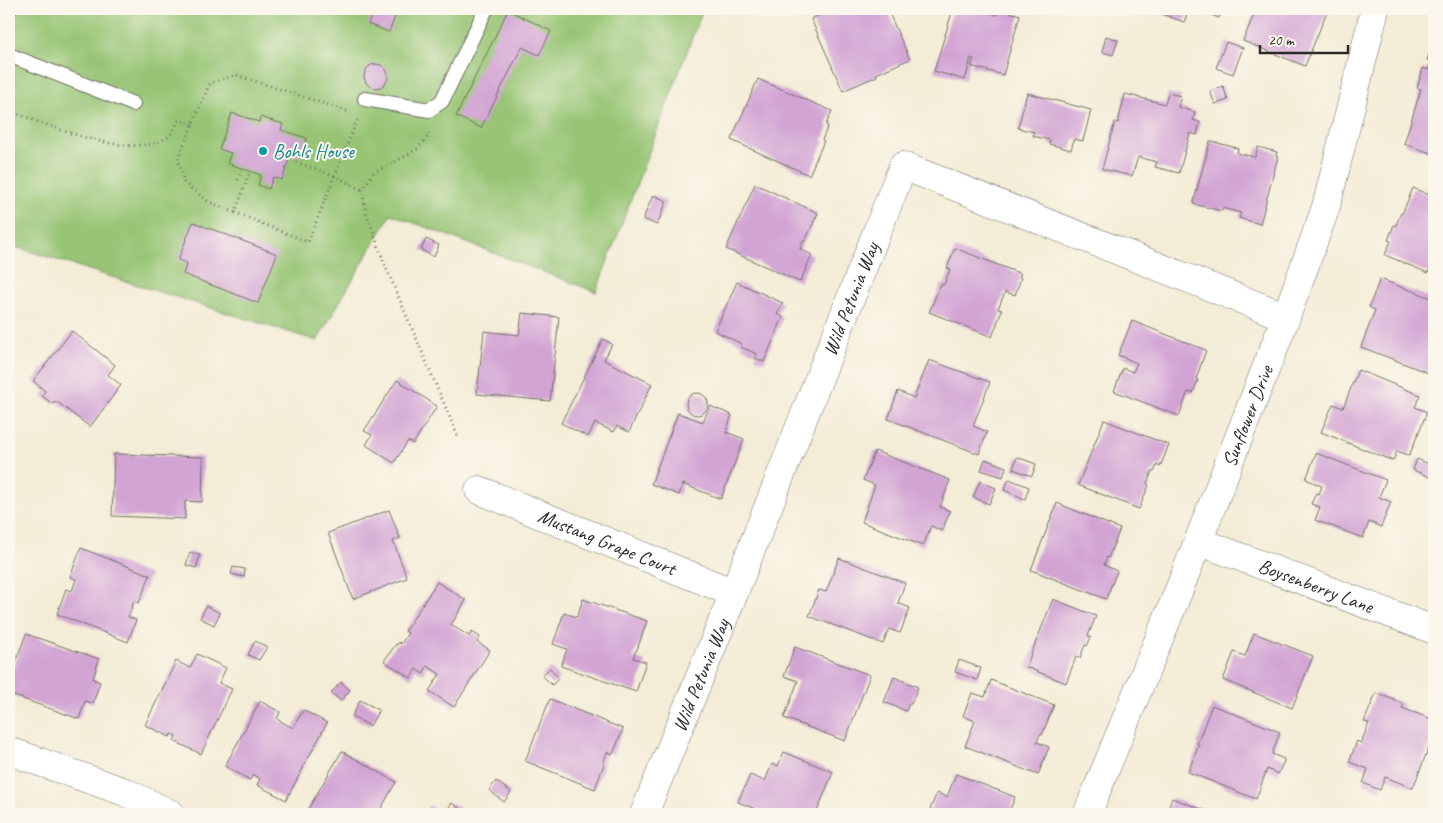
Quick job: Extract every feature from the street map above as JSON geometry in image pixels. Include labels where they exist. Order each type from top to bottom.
[{"type":"street","name":"Sunflower Drive","points":[[1087,814],[1198,541],[1286,317],[1326,206],[1374,9]]},
{"type":"street","name":"Wild Petunia Way","points":[[644,814],[734,593],[903,166],[1286,317]]},
{"type":"street","name":"Mustang Grape Court","points":[[479,490],[734,593]]},
{"type":"street","name":"Boysenberry Lane","points":[[1198,541],[1434,630]]},
{"type":"street","points":[[9,750],[125,792],[171,814]]},
{"type":"lane","points":[[366,99],[429,110],[442,101],[486,9]]},
{"type":"lane","points":[[9,55],[133,104]]},
{"type":"path","points":[[350,112],[236,75],[210,83],[178,159],[184,183],[209,202],[308,242],[359,115]]},
{"type":"path","points":[[442,101],[428,137],[417,149],[374,172],[362,190],[366,212],[385,265],[459,439]]},
{"type":"path","points":[[9,111],[95,141],[118,145],[146,145],[168,138],[179,120],[193,124]]},
{"type":"path","points":[[296,162],[335,176],[362,190]]},
{"type":"path","points":[[238,180],[243,169]]},
{"type":"path","points":[[235,213],[250,171]]},
{"type":"green space","points":[[9,9],[703,9],[596,292],[391,214],[317,341],[9,245]]},
{"type":"building","points":[[374,9],[398,9],[389,32],[368,24]]},
{"type":"building","points":[[833,9],[887,9],[910,59],[843,91],[811,19]]},
{"type":"building","points":[[953,9],[975,9],[997,15],[999,9],[1020,15],[1003,75],[971,66],[974,59],[971,58],[965,80],[934,71]]},
{"type":"building","points":[[1164,9],[1189,9],[1184,22],[1162,14]]},
{"type":"building","points":[[1196,9],[1223,9],[1219,18]]},
{"type":"building","points":[[1256,9],[1328,9],[1305,66],[1243,41]]},
{"type":"building","points":[[508,10],[551,31],[539,55],[522,47],[481,128],[456,116]]},
{"type":"building","points":[[1106,36],[1118,40],[1113,55],[1102,52]]},
{"type":"building","points":[[1434,39],[1434,154],[1404,144],[1421,89],[1417,88],[1423,68],[1428,70],[1431,61],[1427,60]]},
{"type":"building","points":[[1226,42],[1243,48],[1233,74],[1216,68]]},
{"type":"building","points":[[376,64],[385,67],[388,76],[385,85],[376,88],[367,85],[364,76],[367,67]]},
{"type":"building","points":[[758,79],[832,111],[822,140],[824,141],[809,175],[731,140]]},
{"type":"building","points":[[1223,86],[1228,100],[1215,104],[1210,91]]},
{"type":"building","points":[[1027,93],[1091,110],[1083,141],[1074,139],[1071,150],[1049,144],[1050,140],[1033,136],[1034,132],[1018,128]]},
{"type":"building","points":[[1168,93],[1181,96],[1178,107],[1195,112],[1193,120],[1200,122],[1197,135],[1190,133],[1179,173],[1155,167],[1157,162],[1138,157],[1132,176],[1102,169],[1115,122],[1118,123],[1125,94],[1165,104]]},
{"type":"building","name":"Bohls House","points":[[232,113],[259,122],[260,117],[283,124],[281,130],[307,138],[300,157],[291,154],[282,180],[273,177],[269,189],[258,185],[261,175],[227,163],[231,153],[219,149]]},
{"type":"building","points":[[1210,141],[1237,148],[1237,153],[1255,157],[1258,147],[1277,152],[1276,156],[1278,157],[1260,224],[1239,218],[1241,213],[1222,208],[1222,211],[1193,204]]},
{"type":"building","points":[[755,184],[818,213],[800,249],[812,255],[800,282],[726,249]]},
{"type":"building","points":[[1413,188],[1434,197],[1434,258],[1428,273],[1385,255],[1391,241],[1388,240],[1394,225],[1396,225],[1402,214]]},
{"type":"building","points":[[653,195],[667,201],[657,225],[643,219]]},
{"type":"building","points":[[193,222],[277,254],[258,303],[183,274],[187,263],[178,260]]},
{"type":"building","points":[[426,239],[439,245],[434,257],[421,250]]},
{"type":"building","points":[[955,248],[1021,274],[1015,295],[1005,292],[998,309],[1002,310],[992,337],[929,312],[941,284],[944,285],[950,269],[947,268]]},
{"type":"building","points":[[1380,279],[1434,299],[1434,364],[1431,374],[1361,347],[1375,310],[1369,307]]},
{"type":"building","points":[[737,282],[783,303],[777,314],[783,317],[764,362],[755,358],[757,354],[741,347],[742,344],[715,331]]},
{"type":"building","points":[[522,313],[559,317],[550,401],[477,394],[484,331],[519,335]]},
{"type":"building","points":[[1132,321],[1206,350],[1193,393],[1188,392],[1179,416],[1114,391],[1123,368],[1133,372],[1137,363],[1118,355]]},
{"type":"building","points":[[72,331],[115,365],[108,375],[121,385],[90,427],[56,401],[53,404],[42,396],[45,391],[33,381]]},
{"type":"building","points":[[603,339],[612,344],[604,360],[652,384],[629,432],[617,426],[614,432],[595,423],[588,437],[561,423]]},
{"type":"building","points":[[929,360],[990,382],[973,426],[987,432],[979,454],[888,419],[898,391],[914,398]]},
{"type":"building","points":[[1358,370],[1420,395],[1415,407],[1427,412],[1409,456],[1397,451],[1393,461],[1321,432],[1333,404],[1343,408]]},
{"type":"building","points":[[397,380],[437,406],[413,444],[408,441],[394,463],[366,445],[372,435],[364,431]]},
{"type":"building","points":[[697,393],[705,396],[708,404],[705,412],[697,415],[689,412],[686,404],[689,396]]},
{"type":"building","points":[[710,406],[732,415],[726,432],[744,439],[721,499],[683,484],[679,495],[651,484],[678,413],[703,422]]},
{"type":"building","points":[[1104,420],[1169,445],[1160,467],[1157,465],[1154,472],[1152,471],[1147,484],[1149,485],[1139,509],[1078,485]]},
{"type":"building","points":[[875,451],[950,480],[940,507],[950,511],[942,531],[931,526],[923,546],[862,522],[875,485],[863,480]]},
{"type":"building","points":[[1316,453],[1386,480],[1379,497],[1391,502],[1381,527],[1369,522],[1363,538],[1315,520],[1320,507],[1311,504],[1316,493],[1319,494],[1322,486],[1306,479]]},
{"type":"building","points":[[114,454],[203,457],[202,502],[185,501],[185,519],[112,516]]},
{"type":"building","points":[[1017,457],[1036,464],[1032,476],[1013,469]]},
{"type":"building","points":[[985,459],[1006,467],[1003,477],[981,470]]},
{"type":"building","points":[[1417,459],[1434,466],[1434,479],[1413,470]]},
{"type":"building","points":[[1009,479],[1029,487],[1025,499],[1004,490]]},
{"type":"building","points":[[980,481],[996,488],[989,504],[973,497]]},
{"type":"building","points":[[1057,503],[1120,529],[1104,565],[1117,571],[1106,599],[1031,570]]},
{"type":"building","points":[[389,510],[400,538],[393,541],[407,578],[353,599],[328,533]]},
{"type":"building","points":[[81,548],[150,575],[139,603],[134,601],[128,617],[136,620],[128,642],[57,614],[66,589],[72,591],[76,579],[70,577]]},
{"type":"building","points":[[190,552],[200,555],[196,568],[186,565]]},
{"type":"building","points":[[839,558],[905,583],[898,603],[910,608],[900,633],[889,629],[883,644],[809,616],[819,590],[826,592]]},
{"type":"building","points":[[233,567],[245,569],[244,577],[231,574]]},
{"type":"building","points":[[437,582],[466,600],[451,625],[469,636],[472,632],[480,637],[477,642],[490,650],[454,707],[429,691],[440,674],[427,666],[423,674],[416,669],[411,678],[384,661],[396,644],[399,642],[401,644],[408,633],[405,631]]},
{"type":"building","points":[[583,599],[647,621],[633,658],[646,662],[636,692],[561,666],[567,649],[553,644],[564,613],[577,617]]},
{"type":"building","points":[[1053,599],[1096,616],[1088,636],[1091,637],[1087,646],[1085,645],[1080,658],[1076,657],[1066,683],[1026,667]]},
{"type":"building","points":[[206,606],[220,613],[214,625],[200,618]]},
{"type":"building","points":[[1254,633],[1313,656],[1292,708],[1223,680],[1234,652],[1245,656]]},
{"type":"building","points":[[26,634],[99,659],[93,679],[100,682],[93,703],[85,701],[79,719],[9,694],[9,667],[13,669]]},
{"type":"building","points":[[255,641],[267,647],[259,660],[248,655]]},
{"type":"building","points":[[795,647],[870,675],[845,741],[784,718],[798,681],[784,676]]},
{"type":"building","points":[[197,654],[226,668],[219,683],[232,689],[201,754],[174,741],[176,736],[171,734],[170,737],[145,725],[176,661],[190,668]]},
{"type":"building","points":[[959,660],[981,668],[977,680],[955,672]]},
{"type":"building","points":[[550,668],[559,678],[552,685],[542,675]]},
{"type":"building","points":[[894,677],[918,687],[906,711],[884,702]]},
{"type":"building","points":[[991,680],[1054,705],[1042,735],[1040,734],[1037,742],[1049,747],[1038,775],[965,746],[975,721],[963,716],[972,693],[985,697]]},
{"type":"building","points":[[341,682],[350,690],[341,701],[331,693]]},
{"type":"building","points":[[1376,693],[1404,704],[1402,708],[1434,720],[1434,734],[1413,788],[1385,777],[1380,790],[1363,783],[1368,769],[1349,762],[1357,741],[1361,743],[1369,723],[1364,722]]},
{"type":"building","points":[[550,699],[623,729],[613,754],[607,752],[595,789],[525,761]]},
{"type":"building","points":[[360,700],[379,710],[370,726],[352,716]]},
{"type":"building","points":[[260,701],[280,712],[277,719],[293,728],[303,710],[327,723],[286,800],[257,785],[260,779],[253,775],[250,780],[225,766]]},
{"type":"building","points":[[1212,705],[1280,732],[1272,754],[1284,759],[1284,761],[1278,774],[1267,769],[1256,799],[1188,772]]},
{"type":"building","points":[[342,751],[396,782],[378,814],[314,814],[307,811]]},
{"type":"building","points":[[784,752],[833,772],[816,814],[768,814],[738,802],[750,775],[765,781],[772,764],[778,766]]},
{"type":"building","points":[[956,774],[1015,797],[1010,810],[1012,811],[1011,814],[928,814],[937,793],[947,797]]},
{"type":"building","points":[[496,781],[511,792],[504,802],[489,790]]},
{"type":"building","points":[[1172,798],[1215,814],[1166,814]]},
{"type":"building","points":[[452,803],[467,814],[444,814]]},
{"type":"building","points":[[430,806],[442,814],[424,814]]},
{"type":"place","name":"Bohls House","points":[[263,151]]}]
